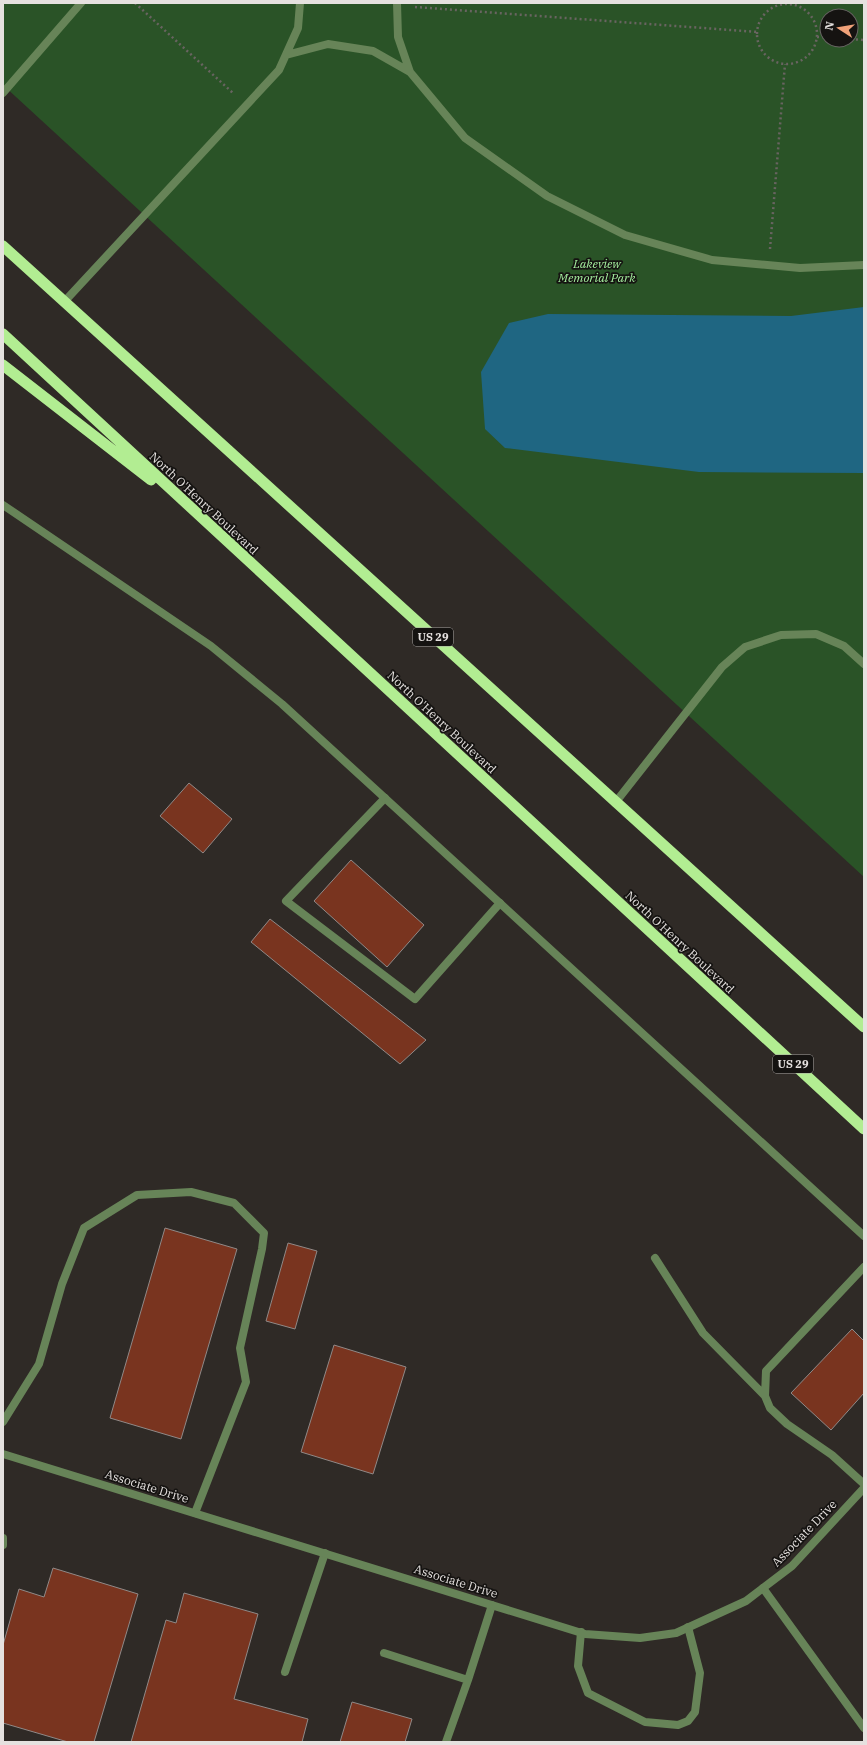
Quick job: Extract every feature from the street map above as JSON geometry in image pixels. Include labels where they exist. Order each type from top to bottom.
[{"type":"highway","name":"US 29","points":[[3,246],[615,803],[864,1027]]},
{"type":"highway","name":"North O'Henry Boulevard","points":[[3,334],[864,1129]]},
{"type":"highway","points":[[3,365],[209,525]]},
{"type":"street","points":[[3,93],[81,3]]},
{"type":"street","points":[[64,302],[279,70],[298,28],[300,3]]},
{"type":"street","points":[[397,6],[398,37],[410,72]]},
{"type":"street","points":[[286,55],[328,44],[373,51],[410,72],[465,138],[547,196],[625,235],[712,260],[800,268],[864,264]]},
{"type":"street","points":[[3,505],[211,646],[282,704],[864,1236]]},
{"type":"street","points":[[615,803],[722,667],[745,647],[782,635],[816,634],[844,646],[864,664]]},
{"type":"street","points":[[386,798],[286,901],[416,1000],[500,903]]},
{"type":"street","points":[[3,1422],[38,1364],[62,1284],[84,1228],[137,1195],[191,1192],[234,1203],[264,1233],[262,1249],[240,1348],[246,1382],[195,1513]]},
{"type":"street","points":[[656,1258],[703,1333],[765,1396],[770,1408],[788,1424],[832,1455],[864,1488]]},
{"type":"street","points":[[765,1396],[766,1372],[864,1267]]},
{"type":"street","name":"Associate Drive","points":[[3,1454],[581,1632],[640,1638],[676,1633],[746,1601],[792,1566],[864,1488]]},
{"type":"street","points":[[3,1538],[3,1545]]},
{"type":"street","points":[[285,1672],[325,1553]]},
{"type":"street","points":[[763,1588],[864,1728]]},
{"type":"street","points":[[446,1742],[492,1605]]},
{"type":"street","points":[[581,1632],[578,1666],[588,1693],[645,1722],[678,1725],[688,1721],[694,1712],[698,1697],[700,1673],[688,1627]]},
{"type":"street","points":[[384,1653],[468,1680]]},
{"type":"path","points":[[135,3],[246,106]]},
{"type":"path","points":[[790,4],[805,10],[812,18],[816,27],[817,37],[815,47],[809,55],[801,61],[785,64],[772,60],[764,53],[760,44],[758,32],[763,18],[770,10],[778,6],[790,4]]},
{"type":"path","points":[[397,6],[758,32]]},
{"type":"path","points":[[769,265],[785,64]]},
{"type":"green space","name":"Lakeview Memorial Park","points":[[3,3],[864,3],[864,877],[3,85]]},
{"type":"water","points":[[864,307],[864,473],[699,472],[505,448],[485,429],[481,372],[509,323],[548,314],[791,316]]},
{"type":"building","points":[[189,783],[232,819],[203,853],[160,816]]},
{"type":"building","points":[[351,860],[424,925],[387,967],[314,901]]},
{"type":"building","points":[[270,919],[426,1040],[400,1064],[251,942]]},
{"type":"building","points":[[165,1228],[237,1249],[181,1439],[110,1418]]},
{"type":"building","points":[[288,1243],[317,1251],[295,1329],[266,1321]]},
{"type":"building","points":[[852,1329],[864,1341],[864,1393],[831,1430],[791,1393]]},
{"type":"building","points":[[334,1345],[406,1367],[373,1474],[301,1452]]},
{"type":"building","points":[[53,1568],[138,1594],[94,1742],[68,1742],[3,1723],[3,1645],[19,1589],[44,1597]]},
{"type":"building","points":[[184,1593],[258,1614],[234,1699],[308,1719],[302,1742],[131,1742],[166,1620],[176,1623]]},
{"type":"building","points":[[352,1702],[412,1719],[405,1742],[340,1742]]}]
